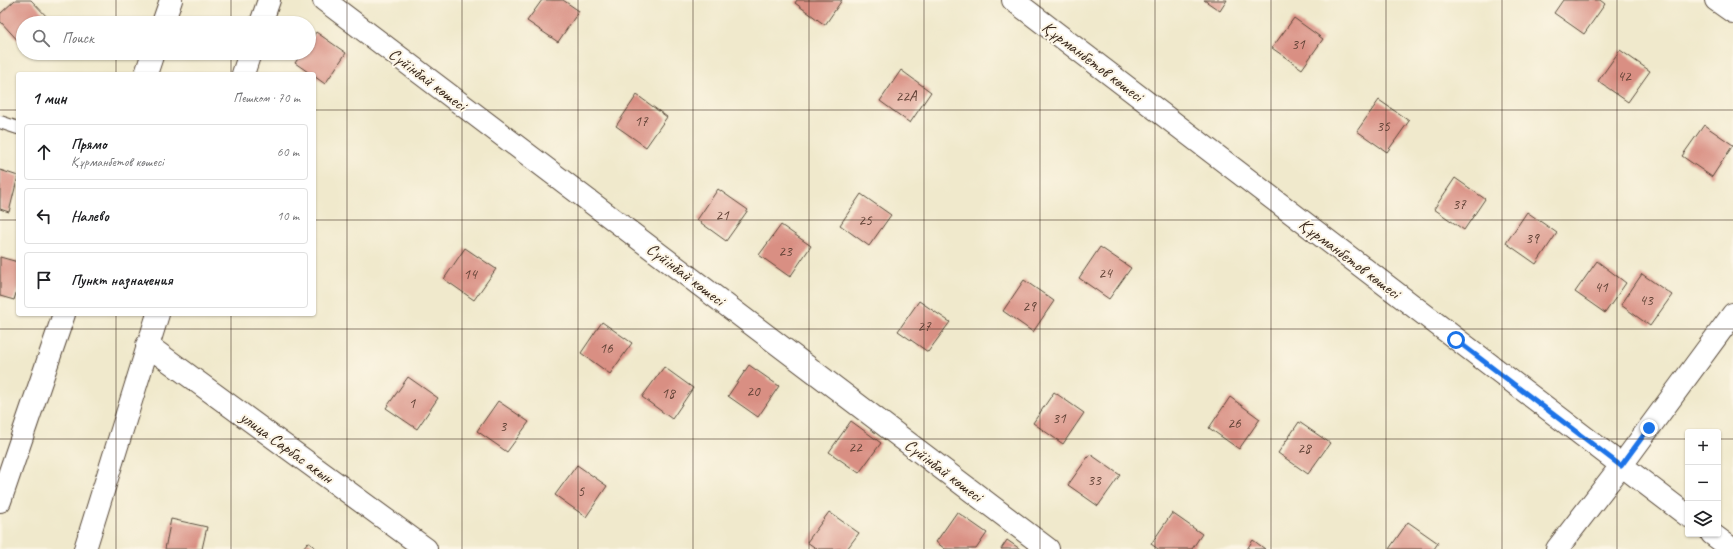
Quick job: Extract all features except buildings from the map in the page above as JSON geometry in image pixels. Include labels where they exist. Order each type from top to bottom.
[{"type":"street","points":[[165,16],[171,0]]},
{"type":"street","points":[[263,16],[269,0]]},
{"type":"street","name":"Сүйінбай көшесі","points":[[324,0],[1048,549]]},
{"type":"street","name":"Құрманбетов көшесі","points":[[1013,0],[1685,514]]},
{"type":"street","points":[[1716,0],[1733,12]]},
{"type":"street","points":[[147,72],[151,60]]},
{"type":"street","points":[[244,72],[248,60]]},
{"type":"street","points":[[1557,549],[1621,466],[1733,314]]},
{"type":"street","points":[[0,501],[63,316]]},
{"type":"street","points":[[85,549],[157,316]]},
{"type":"street","name":"улица Сарбас акын","points":[[148,345],[426,549]]},
{"type":"street","points":[[1716,537],[1732,549]]},
{"type":"lane","points":[[0,122],[16,127]]},
{"type":"route","points":[[1456,340],[1621,466],[1649,428]]}]
